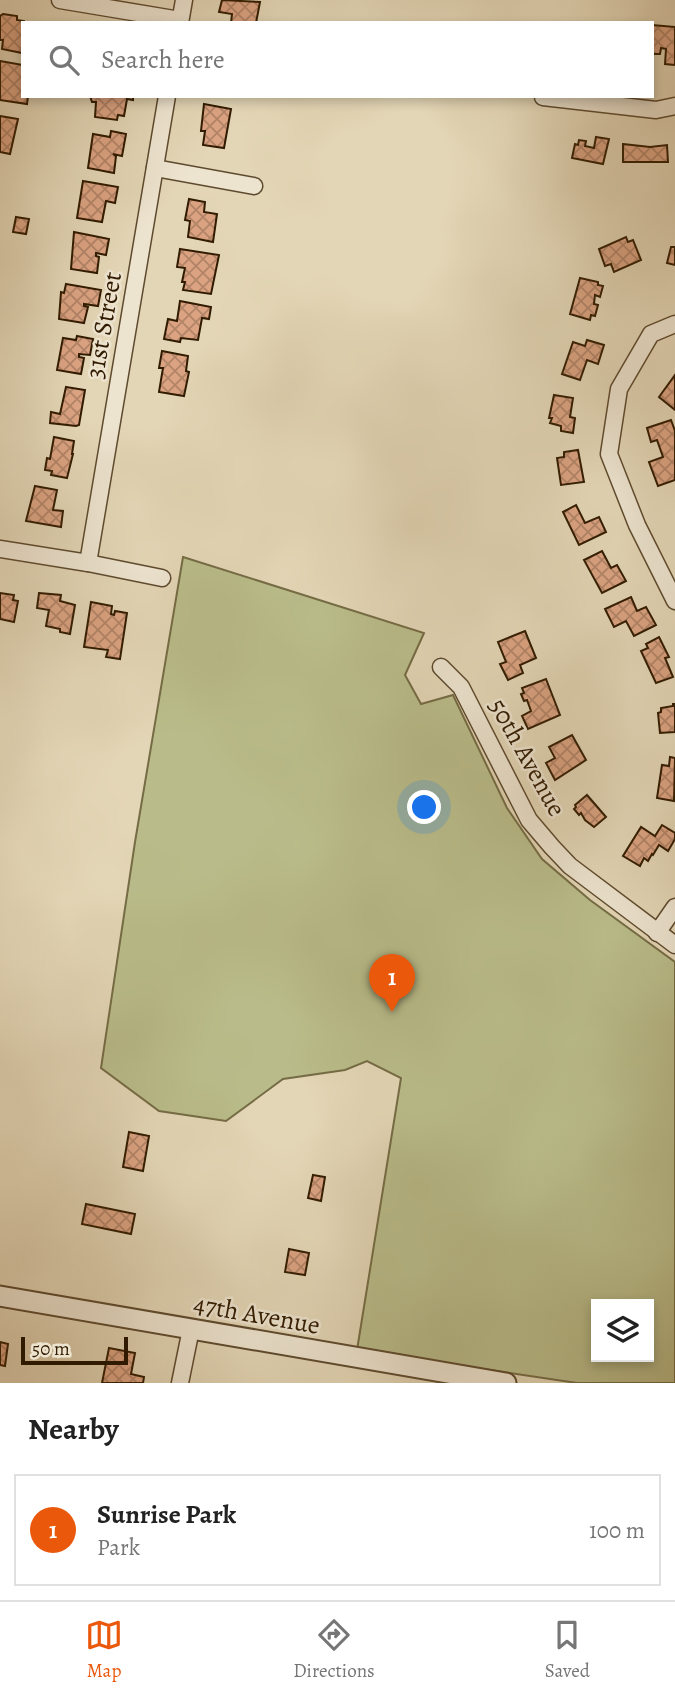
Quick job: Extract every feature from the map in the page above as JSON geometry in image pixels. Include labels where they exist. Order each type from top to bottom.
[{"type":"street","points":[[60,0],[180,21],[184,0]]},
{"type":"street","name":"31st Street","points":[[88,563],[167,98]]},
{"type":"street","points":[[552,98],[656,110],[675,107]]},
{"type":"street","points":[[155,168],[254,186]]},
{"type":"street","points":[[675,324],[651,334],[619,389],[609,454],[637,525],[675,600]]},
{"type":"street","points":[[0,549],[162,578]]},
{"type":"street","name":"50th Avenue","points":[[441,667],[461,687],[530,820],[570,866],[675,946]]},
{"type":"street","points":[[657,933],[675,907]]},
{"type":"street","name":"47th Avenue","points":[[0,1296],[506,1383]]},
{"type":"street","points":[[180,1383],[191,1329]]},
{"type":"green space","points":[[183,557],[424,633],[405,675],[421,704],[453,695],[507,808],[542,859],[590,900],[675,962],[675,1383],[577,1383],[357,1350],[401,1078],[367,1061],[345,1070],[283,1079],[226,1121],[159,1111],[101,1068],[135,842]]},
{"type":"building","points":[[222,0],[260,2],[256,21],[231,21],[232,14],[219,12]]},
{"type":"building","points":[[0,16],[17,16],[17,20],[24,21],[21,21],[21,53],[2,49]]},
{"type":"building","points":[[654,25],[675,27],[675,65],[665,64],[666,49],[661,48],[660,54],[654,54]]},
{"type":"building","points":[[0,61],[21,65],[21,98],[28,98],[27,104],[0,100]]},
{"type":"building","points":[[91,98],[133,98],[127,99],[124,116],[118,115],[117,120],[95,117],[96,102],[92,102]]},
{"type":"building","points":[[204,104],[231,109],[224,148],[203,145],[205,131],[201,131]]},
{"type":"building","points":[[0,116],[18,119],[10,154],[0,152]]},
{"type":"building","points":[[111,131],[126,134],[122,156],[113,154],[116,156],[114,173],[88,168],[93,134],[110,137]]},
{"type":"building","points":[[596,137],[609,139],[603,164],[572,158],[575,144],[578,145],[579,140],[586,141],[585,146],[594,148]]},
{"type":"building","points":[[623,144],[650,147],[667,145],[668,162],[623,162]]},
{"type":"building","points":[[83,181],[118,187],[115,203],[106,201],[102,222],[77,218]]},
{"type":"building","points":[[189,199],[205,202],[204,212],[217,214],[213,242],[188,237],[190,221],[185,220]]},
{"type":"building","points":[[16,217],[29,219],[26,234],[13,232]]},
{"type":"building","points":[[74,232],[109,239],[106,255],[96,253],[99,257],[97,273],[71,269]]},
{"type":"building","points":[[626,237],[628,242],[633,240],[641,260],[614,272],[611,264],[605,266],[599,249]]},
{"type":"building","points":[[671,247],[675,247],[675,265],[667,263]]},
{"type":"building","points":[[180,249],[219,255],[211,294],[183,290],[185,268],[177,267]]},
{"type":"building","points":[[580,278],[598,282],[598,285],[603,286],[600,297],[595,295],[594,304],[598,305],[595,316],[591,315],[590,320],[570,314]]},
{"type":"building","points":[[66,284],[101,290],[98,306],[84,304],[88,307],[84,323],[59,319],[61,292],[64,293]]},
{"type":"building","points":[[180,301],[211,307],[209,319],[202,318],[198,340],[181,338],[180,342],[164,339],[168,319],[177,321]]},
{"type":"building","points":[[77,336],[93,339],[90,355],[79,354],[79,357],[84,358],[81,374],[57,370],[63,338],[76,340]]},
{"type":"building","points":[[587,340],[604,345],[598,364],[587,360],[580,380],[562,374],[573,342],[585,346]]},
{"type":"building","points":[[162,351],[188,356],[186,371],[189,372],[184,396],[159,392],[163,368],[159,368]]},
{"type":"building","points":[[675,375],[675,410],[659,397]]},
{"type":"building","points":[[66,387],[85,390],[79,425],[76,426],[50,423],[51,412],[60,414]]},
{"type":"building","points":[[554,395],[573,398],[570,417],[575,418],[573,433],[561,431],[561,426],[550,423]]},
{"type":"building","points":[[671,420],[675,431],[675,480],[658,486],[649,462],[663,457],[657,440],[651,442],[647,428]]},
{"type":"building","points":[[54,437],[74,441],[67,478],[51,475],[52,471],[45,470]]},
{"type":"building","points":[[578,450],[584,482],[561,485],[557,458],[564,457],[564,452]]},
{"type":"building","points":[[35,486],[57,490],[53,510],[63,511],[61,527],[26,521]]},
{"type":"building","points":[[576,505],[585,523],[599,517],[606,532],[579,545],[563,512]]},
{"type":"building","points":[[602,551],[611,568],[617,565],[626,581],[602,593],[584,560]]},
{"type":"building","points":[[0,593],[14,595],[13,600],[18,601],[14,622],[0,619]]},
{"type":"building","points":[[39,593],[61,595],[60,601],[75,605],[70,634],[46,626],[49,610],[37,608]]},
{"type":"building","points":[[631,597],[637,611],[646,607],[656,625],[634,636],[626,621],[614,627],[605,609]]},
{"type":"building","points":[[91,602],[112,606],[111,614],[114,615],[115,611],[127,613],[120,659],[106,657],[108,650],[84,647]]},
{"type":"building","points":[[525,631],[536,658],[520,665],[523,673],[508,680],[500,664],[506,662],[498,642]]},
{"type":"building","points":[[659,637],[669,657],[665,658],[673,677],[656,683],[641,651],[648,648],[646,644]]},
{"type":"building","points":[[546,679],[560,715],[528,729],[522,716],[531,711],[527,700],[524,701],[521,694],[524,693],[522,688]]},
{"type":"building","points":[[673,704],[675,732],[660,733],[658,713],[661,708]]},
{"type":"building","points":[[572,735],[586,760],[555,780],[546,763],[555,758],[549,747]]},
{"type":"building","points":[[670,757],[675,758],[674,801],[657,798],[662,765],[669,766]]},
{"type":"building","points":[[587,795],[606,817],[594,827],[574,809]]},
{"type":"building","points":[[662,825],[675,833],[675,839],[668,851],[659,845],[648,861],[644,858],[640,866],[623,856],[641,827],[655,836]]},
{"type":"building","points":[[129,1132],[149,1136],[143,1171],[123,1167]]},
{"type":"building","points":[[313,1175],[325,1177],[321,1201],[308,1198]]},
{"type":"building","points":[[86,1204],[135,1214],[131,1234],[82,1224]]},
{"type":"building","points":[[289,1249],[309,1253],[305,1275],[285,1272]]},
{"type":"building","points":[[0,1342],[8,1344],[5,1366],[0,1365]]},
{"type":"building","points":[[109,1348],[135,1353],[131,1374],[144,1377],[143,1383],[102,1383]]},
{"type":"place","name":"Sunrise Park","points":[[392,1012]]}]
